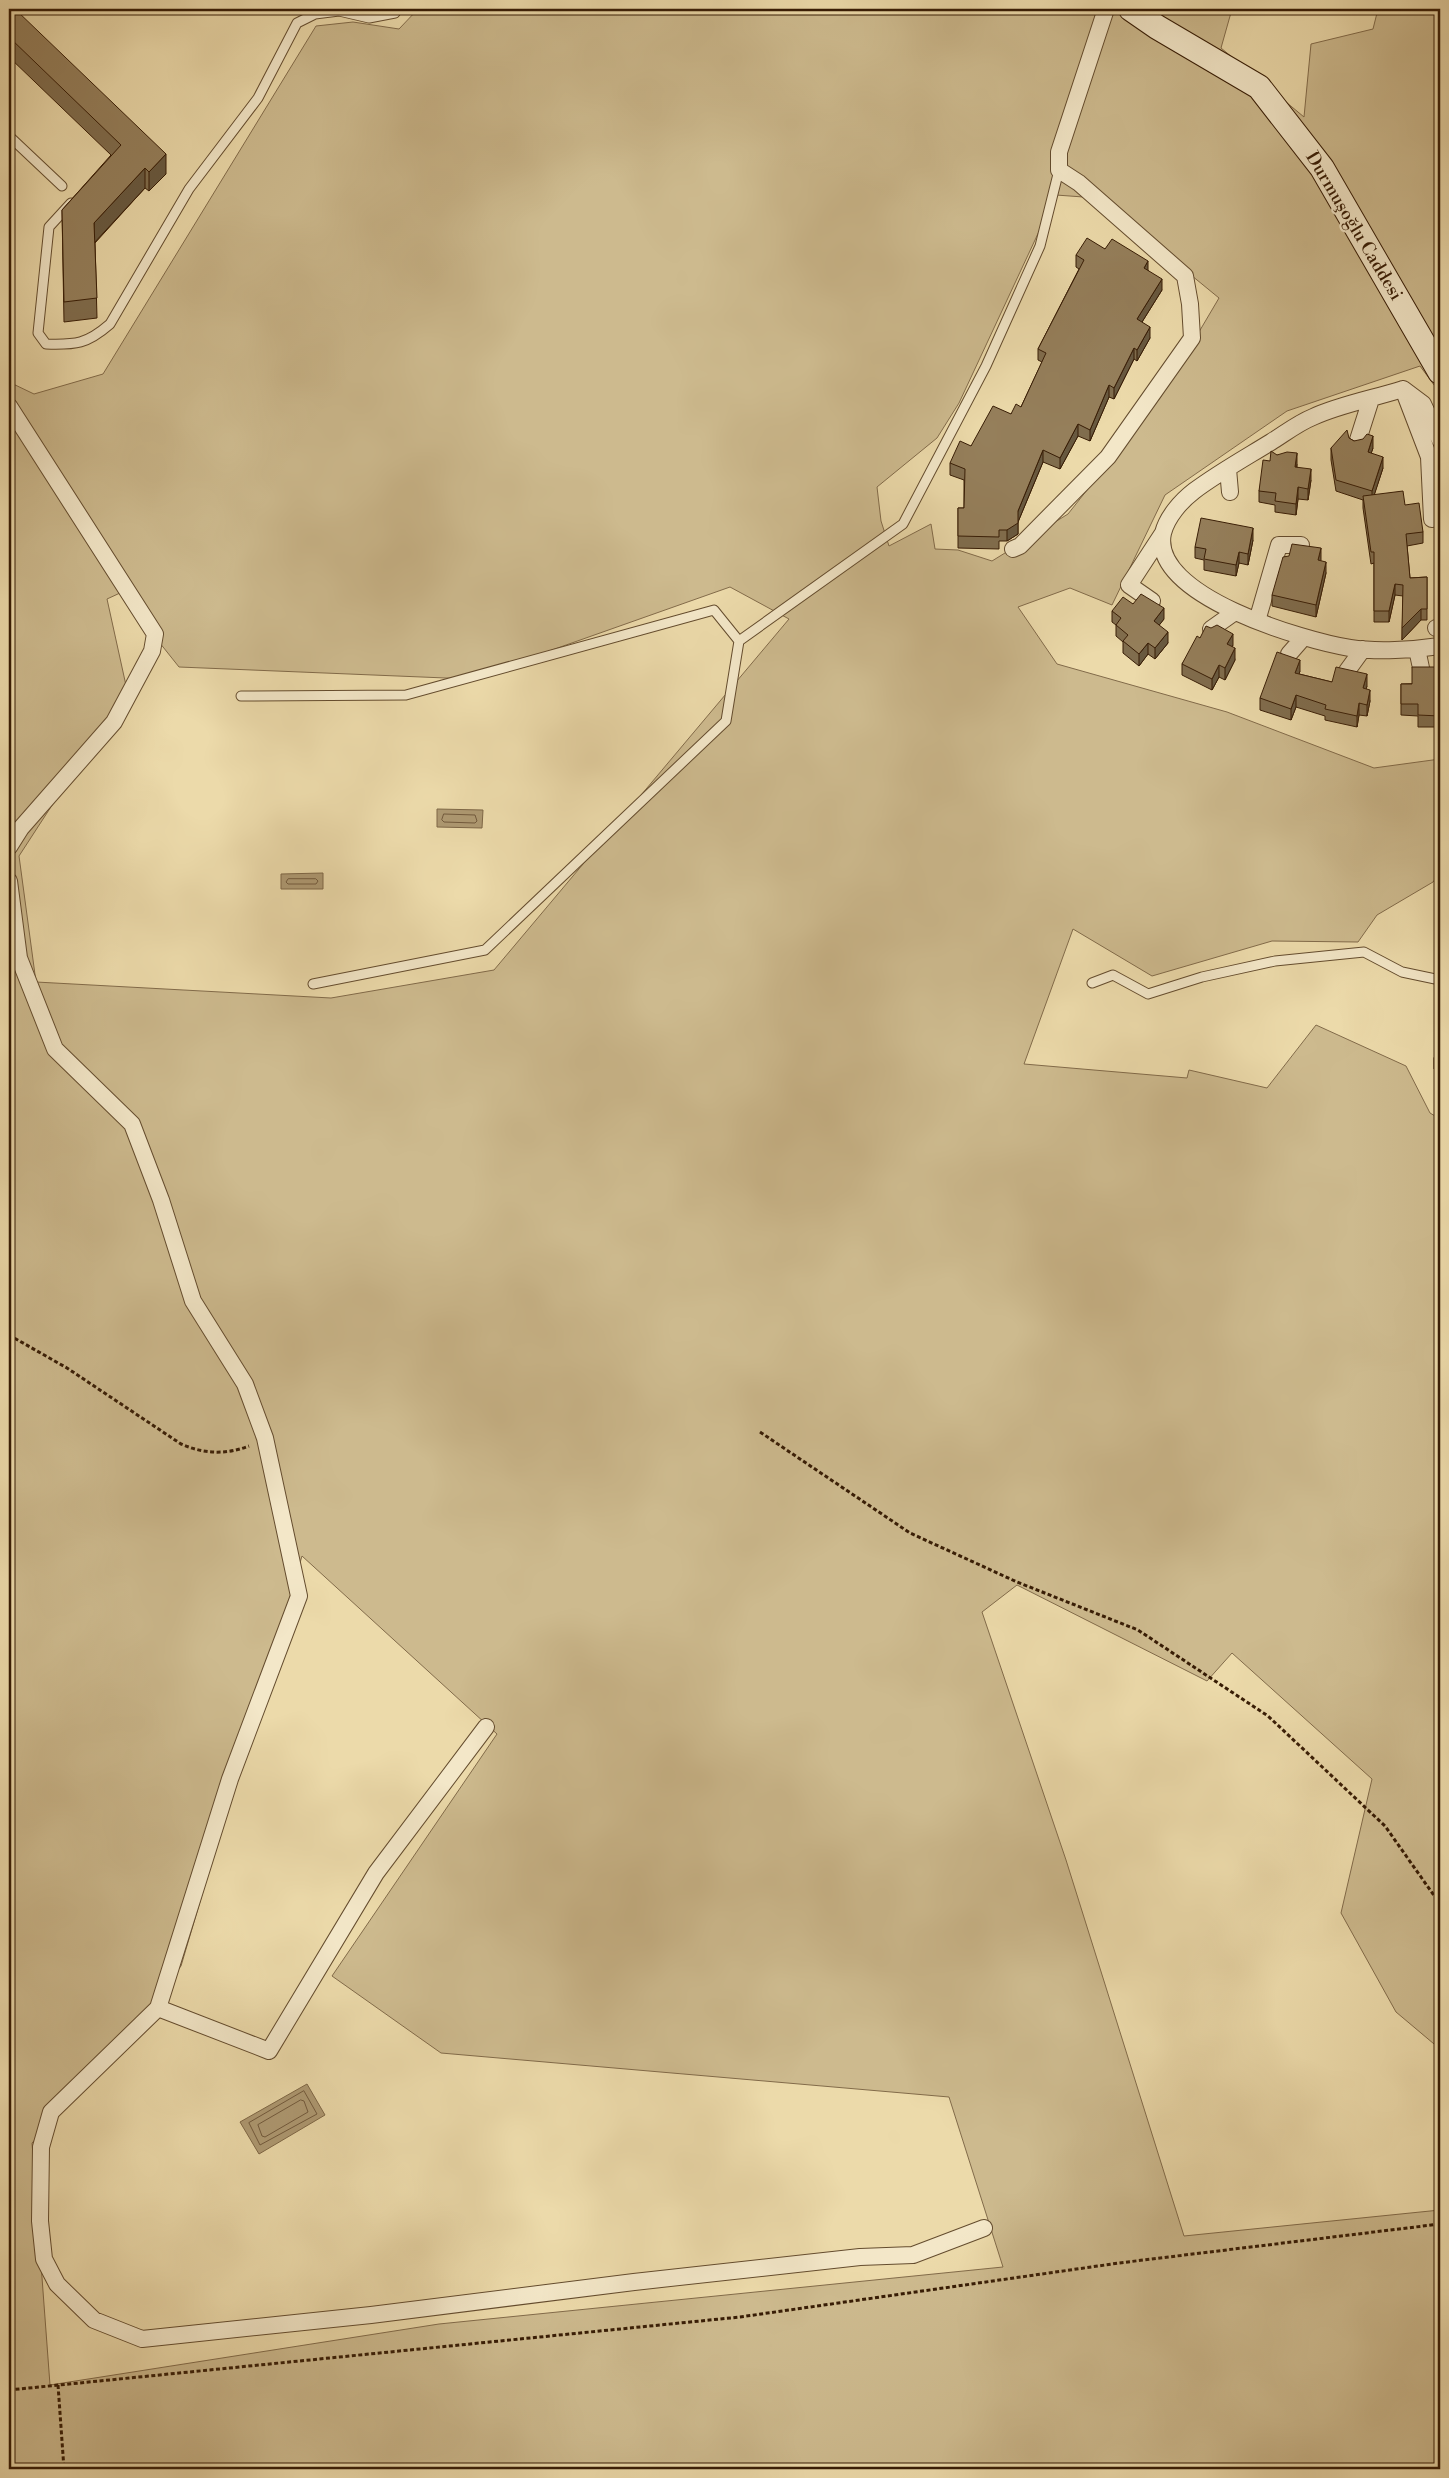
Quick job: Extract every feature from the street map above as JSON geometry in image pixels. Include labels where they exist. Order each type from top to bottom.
[{"type":"street","points":[[1013,549],[1020,546],[1108,457],[1192,338],[1190,304],[1185,276],[1079,183],[1059,170],[1059,152],[1106,9]]},
{"type":"street","name":"Durmuşoğlu Caddesi","points":[[1131,9],[1157,27],[1259,86],[1322,168],[1434,349],[1440,372]]},
{"type":"street","points":[[1152,601],[1129,585],[1163,533],[1171,515],[1193,492],[1313,417],[1403,389]]},
{"type":"street","points":[[1403,389],[1423,404],[1440,440]]},
{"type":"street","points":[[1403,389],[1429,457],[1432,518]]},
{"type":"street","points":[[1357,443],[1371,399]]},
{"type":"street","points":[[9,406],[154,634],[152,651],[114,722],[21,828],[9,847]]},
{"type":"street","points":[[1279,457],[1286,433]]},
{"type":"street","points":[[1228,470],[1230,492]]},
{"type":"street","points":[[1163,533],[1162,546],[1172,566],[1200,594],[1235,612],[1303,638],[1351,649],[1417,649],[1440,646]]},
{"type":"street","points":[[1258,621],[1279,545],[1301,545]]},
{"type":"street","points":[[1211,629],[1235,612]]},
{"type":"street","points":[[1289,654],[1303,638]]},
{"type":"street","points":[[1347,671],[1363,649]]},
{"type":"street","points":[[1417,649],[1421,668]]},
{"type":"street","points":[[9,881],[19,958],[55,1049],[132,1124],[161,1200],[192,1301],[245,1384],[266,1438],[299,1596],[230,1779],[158,2008],[50,2112],[41,2147],[40,2221],[44,2259],[57,2284],[94,2320],[142,2339],[371,2316],[634,2282],[841,2259],[913,2255],[984,2228]]},
{"type":"street","points":[[158,2008],[269,2051],[376,1872],[486,1728]]},
{"type":"lane","points":[[75,199],[49,227],[38,333],[46,344],[64,345],[92,340],[110,324],[189,189],[258,98],[297,23],[315,14],[339,11],[369,18],[395,13],[398,9]]},
{"type":"lane","points":[[9,136],[62,186]]},
{"type":"lane","points":[[313,984],[485,950],[726,722],[739,641],[903,524],[986,366],[1036,254],[1059,170]]},
{"type":"lane","points":[[241,696],[406,695],[714,610],[739,641]]},
{"type":"lane","points":[[1092,983],[1113,975],[1148,994],[1202,977],[1275,960],[1364,952],[1402,972],[1440,980]]},
{"type":"path","points":[[9,1335],[67,1368],[181,1444],[192,1449],[205,1452],[228,1452],[266,1438]]},
{"type":"path","points":[[760,1432],[910,1533],[1017,1582],[1138,1630],[1268,1716],[1385,1826],[1440,1904]]},
{"type":"path","points":[[9,2390],[740,2317],[1119,2263],[1440,2224]]},
{"type":"path","points":[[58,2385],[64,2469]]},
{"type":"shaded area","points":[[418,9],[1232,9],[1221,48],[1304,117],[1311,44],[1373,29],[1378,9],[1440,9],[1440,393],[1420,366],[1287,411],[1165,495],[1112,605],[1070,588],[1018,607],[1057,664],[1227,712],[1374,768],[1440,759],[1440,873],[1433,882],[1377,915],[1358,942],[1272,941],[1152,976],[1073,929],[1024,1064],[1187,1078],[1189,1070],[1267,1088],[1316,1025],[1406,1066],[1430,1113],[1440,1119],[1440,2049],[1396,2012],[1341,1913],[1372,1779],[1232,1653],[1207,1681],[1017,1585],[982,1612],[1066,1860],[1184,2236],[1440,2210],[1440,2469],[9,2469],[9,382],[34,394],[103,374],[316,26],[353,22],[399,29]],"holes":[[[1056,195],[1097,198],[1219,298],[1160,398],[1068,514],[992,561],[958,550],[935,549],[931,524],[889,546],[881,521],[877,487],[937,438],[959,403]],[[730,587],[789,619],[494,970],[331,998],[36,982],[19,856],[127,690],[107,599],[120,593],[179,667],[470,679]],[[302,1556],[497,1734],[332,1976],[441,2053],[949,2097],[1003,2267],[439,2324],[50,2385],[32,2143],[81,2091],[181,1966]]]},
{"type":"water","points":[[437,809],[483,810],[482,828],[437,827]]},
{"type":"water","points":[[323,873],[323,889],[281,889],[281,874]]},
{"type":"water","points":[[307,2084],[325,2115],[259,2154],[240,2122]]},
{"type":"building","points":[[9,9],[15,9],[166,154],[149,172],[145,168],[94,223],[97,298],[64,302],[62,210],[121,145],[9,37]]},
{"type":"building","points":[[1087,238],[1105,249],[1112,239],[1148,261],[1144,268],[1162,279],[1137,319],[1150,327],[1137,350],[1134,348],[1114,388],[1109,385],[1090,430],[1078,424],[1060,458],[1043,450],[1018,511],[1018,523],[1007,530],[999,530],[999,537],[958,536],[958,508],[964,508],[965,469],[950,463],[960,441],[971,446],[993,406],[1011,414],[1016,404],[1021,407],[1046,353],[1038,349],[1084,260],[1076,255]]},
{"type":"building","points":[[1347,430],[1349,438],[1354,441],[1363,439],[1367,434],[1373,436],[1368,452],[1383,457],[1372,491],[1336,480],[1331,448]]},
{"type":"building","points":[[1271,451],[1277,455],[1287,452],[1297,453],[1295,467],[1311,469],[1308,489],[1298,487],[1296,504],[1275,501],[1276,493],[1259,491],[1263,460],[1270,461]]},
{"type":"building","points":[[1403,491],[1405,505],[1419,503],[1423,532],[1406,534],[1410,578],[1427,577],[1427,609],[1421,609],[1402,628],[1403,585],[1395,584],[1389,611],[1374,611],[1374,552],[1371,552],[1363,496]]},
{"type":"building","points":[[1201,518],[1253,528],[1248,554],[1239,552],[1236,565],[1204,559],[1206,549],[1195,547]]},
{"type":"building","points":[[1292,544],[1321,548],[1318,560],[1326,562],[1316,605],[1272,595],[1283,557],[1289,556]]},
{"type":"building","points":[[1141,594],[1164,608],[1154,621],[1168,632],[1155,648],[1148,643],[1139,654],[1123,641],[1128,635],[1116,625],[1121,618],[1112,611],[1123,597],[1133,604]]},
{"type":"building","points":[[1217,625],[1233,634],[1227,644],[1235,648],[1225,668],[1219,665],[1212,679],[1182,664],[1197,636],[1200,638],[1206,626],[1211,628]]},
{"type":"building","points":[[1277,652],[1300,660],[1295,673],[1332,682],[1336,667],[1367,674],[1363,688],[1370,690],[1367,705],[1359,703],[1357,716],[1325,709],[1326,705],[1296,695],[1291,709],[1260,698]]},
{"type":"building","points":[[1412,667],[1437,667],[1437,683],[1440,683],[1440,716],[1418,715],[1418,704],[1401,704],[1401,684],[1412,684]]},
{"type":"building","points":[[1440,1049],[1440,1062],[1434,1058]]}]
